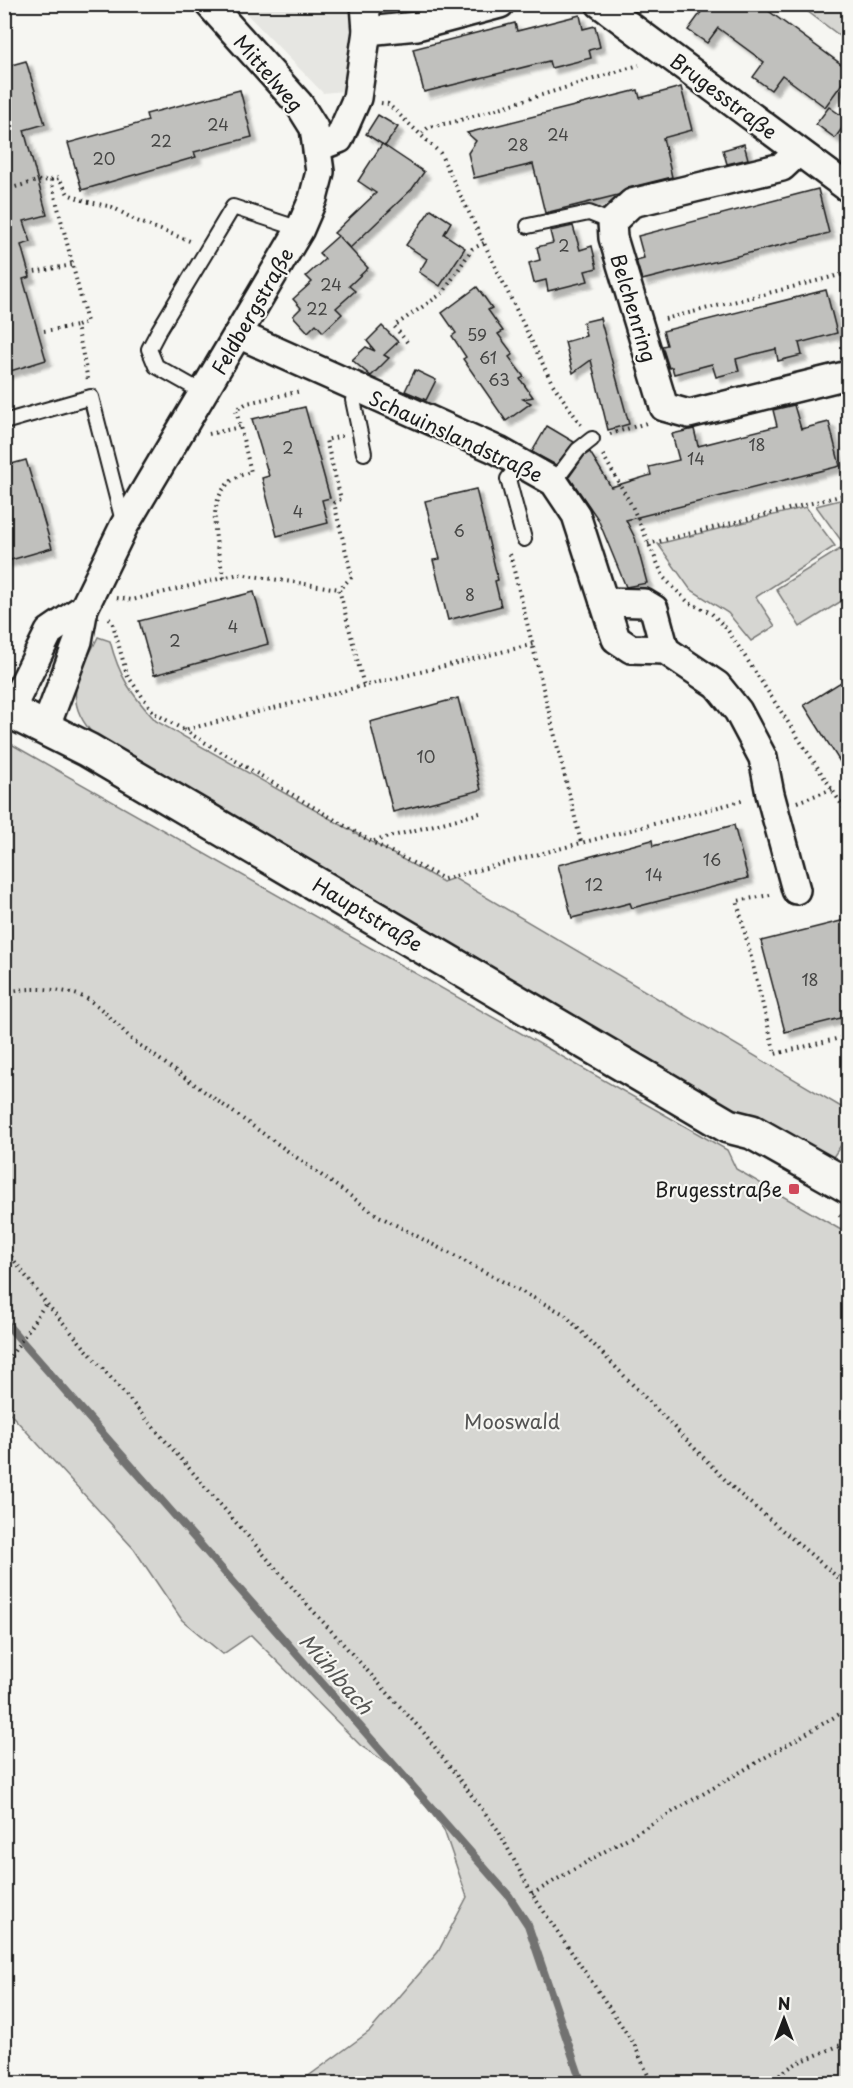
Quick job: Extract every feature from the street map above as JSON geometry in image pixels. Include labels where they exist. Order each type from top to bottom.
[{"type":"street","name":"Mittelweg","points":[[209,4],[299,104],[314,128],[318,147]]},
{"type":"street","points":[[318,147],[339,139],[354,109],[367,31],[365,4]]},
{"type":"street","points":[[367,31],[417,26],[500,4]]},
{"type":"street","name":"Brugesstraße","points":[[600,4],[849,188]]},
{"type":"street","name":"Feldbergstraße","points":[[45,729],[78,641],[87,601],[124,526],[240,335],[300,229],[313,199],[320,172],[318,147]]},
{"type":"street","points":[[612,222],[632,203],[782,167],[798,152]]},
{"type":"street","name":"Belchenring","points":[[612,222],[617,255],[663,407],[689,414],[849,375]]},
{"type":"street","name":"Schauinslandstraße","points":[[240,335],[520,463],[554,482],[576,515],[616,639],[631,650],[665,650]]},
{"type":"street","points":[[7,709],[49,632],[87,601]]},
{"type":"street","points":[[604,602],[644,603],[654,609],[665,650],[717,685],[738,711],[764,758],[772,802],[796,890]]},
{"type":"street","name":"Hauptstraße","points":[[7,709],[88,750],[728,1126],[752,1132],[849,1186]]},
{"type":"street","name":"Hauptstraße","points":[[728,1126],[743,1146],[849,1205]]},
{"type":"lane","points":[[204,393],[156,366],[149,349],[206,250],[233,207],[300,229]]},
{"type":"lane","points":[[528,226],[589,213],[612,222]]},
{"type":"lane","points":[[358,389],[353,400],[364,453]]},
{"type":"lane","points":[[4,422],[91,397],[124,526]]},
{"type":"lane","points":[[554,482],[578,450],[592,439]]},
{"type":"lane","points":[[520,463],[508,479],[524,539]]},
{"type":"path","points":[[422,133],[429,127],[454,122],[644,63],[663,51]]},
{"type":"path","points":[[4,190],[59,178],[68,194],[85,201],[112,207],[137,221],[181,235],[206,250]]},
{"type":"path","points":[[44,331],[87,322],[51,180]]},
{"type":"path","points":[[407,342],[394,326],[443,293],[472,249],[484,243]]},
{"type":"path","points":[[29,273],[72,265]]},
{"type":"path","points":[[638,326],[849,273]]},
{"type":"path","points":[[76,326],[91,397]]},
{"type":"path","points":[[224,578],[214,530],[218,502],[229,481],[251,472],[236,410],[247,403],[315,388],[322,373]]},
{"type":"path","points":[[592,439],[635,427]]},
{"type":"path","points":[[339,589],[352,577],[334,502],[341,499],[326,440],[358,432]]},
{"type":"path","points":[[648,544],[849,494]]},
{"type":"path","points":[[510,552],[581,842]]},
{"type":"path","points":[[87,601],[132,600],[239,574],[339,589]]},
{"type":"path","points":[[339,589],[364,686]]},
{"type":"path","points":[[87,601],[112,621],[127,675],[154,713],[372,842],[444,879],[581,842],[833,789]]},
{"type":"path","points":[[184,730],[534,644]]},
{"type":"path","points":[[372,842],[480,813]]},
{"type":"path","points":[[796,890],[738,901],[775,1054],[849,1036]]},
{"type":"path","points":[[6,991],[45,988],[87,999],[113,1019],[131,1039],[377,1215],[564,1314],[736,1491],[849,1586]]},
{"type":"path","points":[[4,1247],[46,1303],[304,1601],[424,1733],[498,1830],[532,1894],[633,2044],[652,2084]]},
{"type":"path","points":[[4,1366],[46,1303]]},
{"type":"path","points":[[532,1894],[849,1709]]},
{"type":"path","points":[[764,2084],[797,2063],[849,2042]]},
{"type":"shaded area","points":[[238,5],[354,5],[343,91],[323,93]]},
{"type":"green space","points":[[799,5],[848,5],[848,42]]},
{"type":"green space","points":[[848,498],[848,550],[816,506]]},
{"type":"green space","points":[[806,507],[835,546],[756,597],[775,626],[751,641],[728,613],[690,589],[658,544]]},
{"type":"green space","points":[[840,549],[848,563],[848,597],[800,627],[776,589]]},
{"type":"green space","points":[[98,637],[110,641],[117,664],[127,684],[156,721],[443,882],[454,878],[848,1111],[848,1135],[827,1166],[95,736],[84,723],[78,710],[76,687]]},
{"type":"green space","name":"Mooswald","points":[[4,740],[727,1150],[736,1169],[848,1234],[848,2083],[299,2083],[370,2031],[438,1952],[467,1897],[444,1830],[401,1772],[361,1746],[251,1635],[223,1654],[182,1620],[134,1549],[5,1408]]},
{"type":"building","points":[[707,4],[759,4],[849,70],[849,74],[825,107],[782,75],[771,90],[753,77],[764,62],[718,28],[707,43],[688,30]]},
{"type":"building","points":[[580,15],[583,29],[595,26],[600,47],[589,50],[591,58],[551,68],[549,61],[424,92],[413,49],[515,23],[517,31]]},
{"type":"building","points":[[26,61],[45,124],[24,130],[47,215],[24,221],[31,242],[21,245],[30,277],[23,279],[46,360],[4,373],[4,67]]},
{"type":"building","points":[[681,87],[692,130],[663,138],[672,177],[628,188],[618,195],[545,213],[533,164],[474,178],[468,153],[476,141],[467,133],[638,90],[640,98]]},
{"type":"building","points":[[240,90],[252,137],[194,152],[196,157],[82,190],[68,143],[148,121],[146,114]]},
{"type":"building","points":[[829,107],[848,120],[835,138],[816,124]]},
{"type":"building","points":[[378,115],[398,127],[385,146],[366,134]]},
{"type":"building","points":[[382,144],[424,172],[412,189],[350,248],[339,237],[368,268],[349,286],[355,291],[336,308],[342,314],[323,332],[316,324],[308,332],[293,316],[301,308],[293,299],[312,282],[306,276],[325,259],[319,253],[338,236],[334,233],[376,193],[358,181]]},
{"type":"building","points":[[744,144],[748,159],[727,164],[723,150]]},
{"type":"building","points":[[818,189],[829,233],[642,280],[636,260],[644,258],[638,236]]},
{"type":"building","points":[[431,209],[451,222],[444,234],[465,248],[440,286],[419,272],[427,259],[406,245]]},
{"type":"building","points":[[573,226],[580,250],[592,246],[597,268],[585,271],[588,281],[548,291],[546,280],[534,283],[529,263],[540,260],[537,247],[553,243],[550,231]]},
{"type":"building","points":[[477,287],[492,308],[488,310],[503,331],[498,334],[513,354],[509,357],[524,377],[520,379],[533,397],[523,399],[531,403],[506,421],[463,359],[466,357],[452,336],[456,333],[442,313]]},
{"type":"building","points":[[826,290],[837,333],[799,343],[802,355],[778,361],[776,349],[755,354],[736,359],[739,371],[716,377],[712,364],[674,374],[672,367],[669,368],[662,346],[667,345],[663,331]]},
{"type":"building","points":[[600,318],[629,424],[608,430],[591,360],[573,373],[565,342],[586,336],[583,322]]},
{"type":"building","points":[[382,326],[398,342],[384,355],[389,358],[371,376],[352,360],[366,347],[375,351],[367,341]]},
{"type":"building","points":[[415,370],[436,380],[426,400],[405,391]]},
{"type":"building","points":[[794,405],[801,429],[829,422],[840,466],[626,520],[635,538],[647,583],[626,587],[598,519],[569,477],[584,456],[590,452],[611,487],[651,475],[649,467],[679,460],[672,434],[694,429],[698,446],[777,426],[773,410]]},
{"type":"building","points":[[305,407],[330,498],[322,500],[328,523],[277,536],[262,478],[269,476],[252,419]]},
{"type":"building","points":[[547,426],[574,442],[556,465],[532,452]]},
{"type":"building","points":[[26,460],[52,548],[4,562],[4,466]]},
{"type":"building","points":[[476,489],[498,580],[495,581],[501,606],[448,620],[433,560],[440,559],[425,501]]},
{"type":"building","points":[[254,592],[268,644],[154,675],[139,621]]},
{"type":"building","points":[[849,677],[849,776],[804,705]]},
{"type":"building","points":[[458,698],[481,790],[393,812],[370,722]]},
{"type":"building","points":[[734,825],[748,878],[632,908],[630,903],[572,918],[558,865],[652,840],[653,846]]},
{"type":"building","points":[[849,919],[849,1016],[785,1032],[761,941]]},
{"type":"waterway","name":"Mühlbach","points":[[4,1321],[509,1896],[528,1925],[582,2084]]},
{"type":"place","name":"Brugesstraße","points":[[794,1189]]}]
